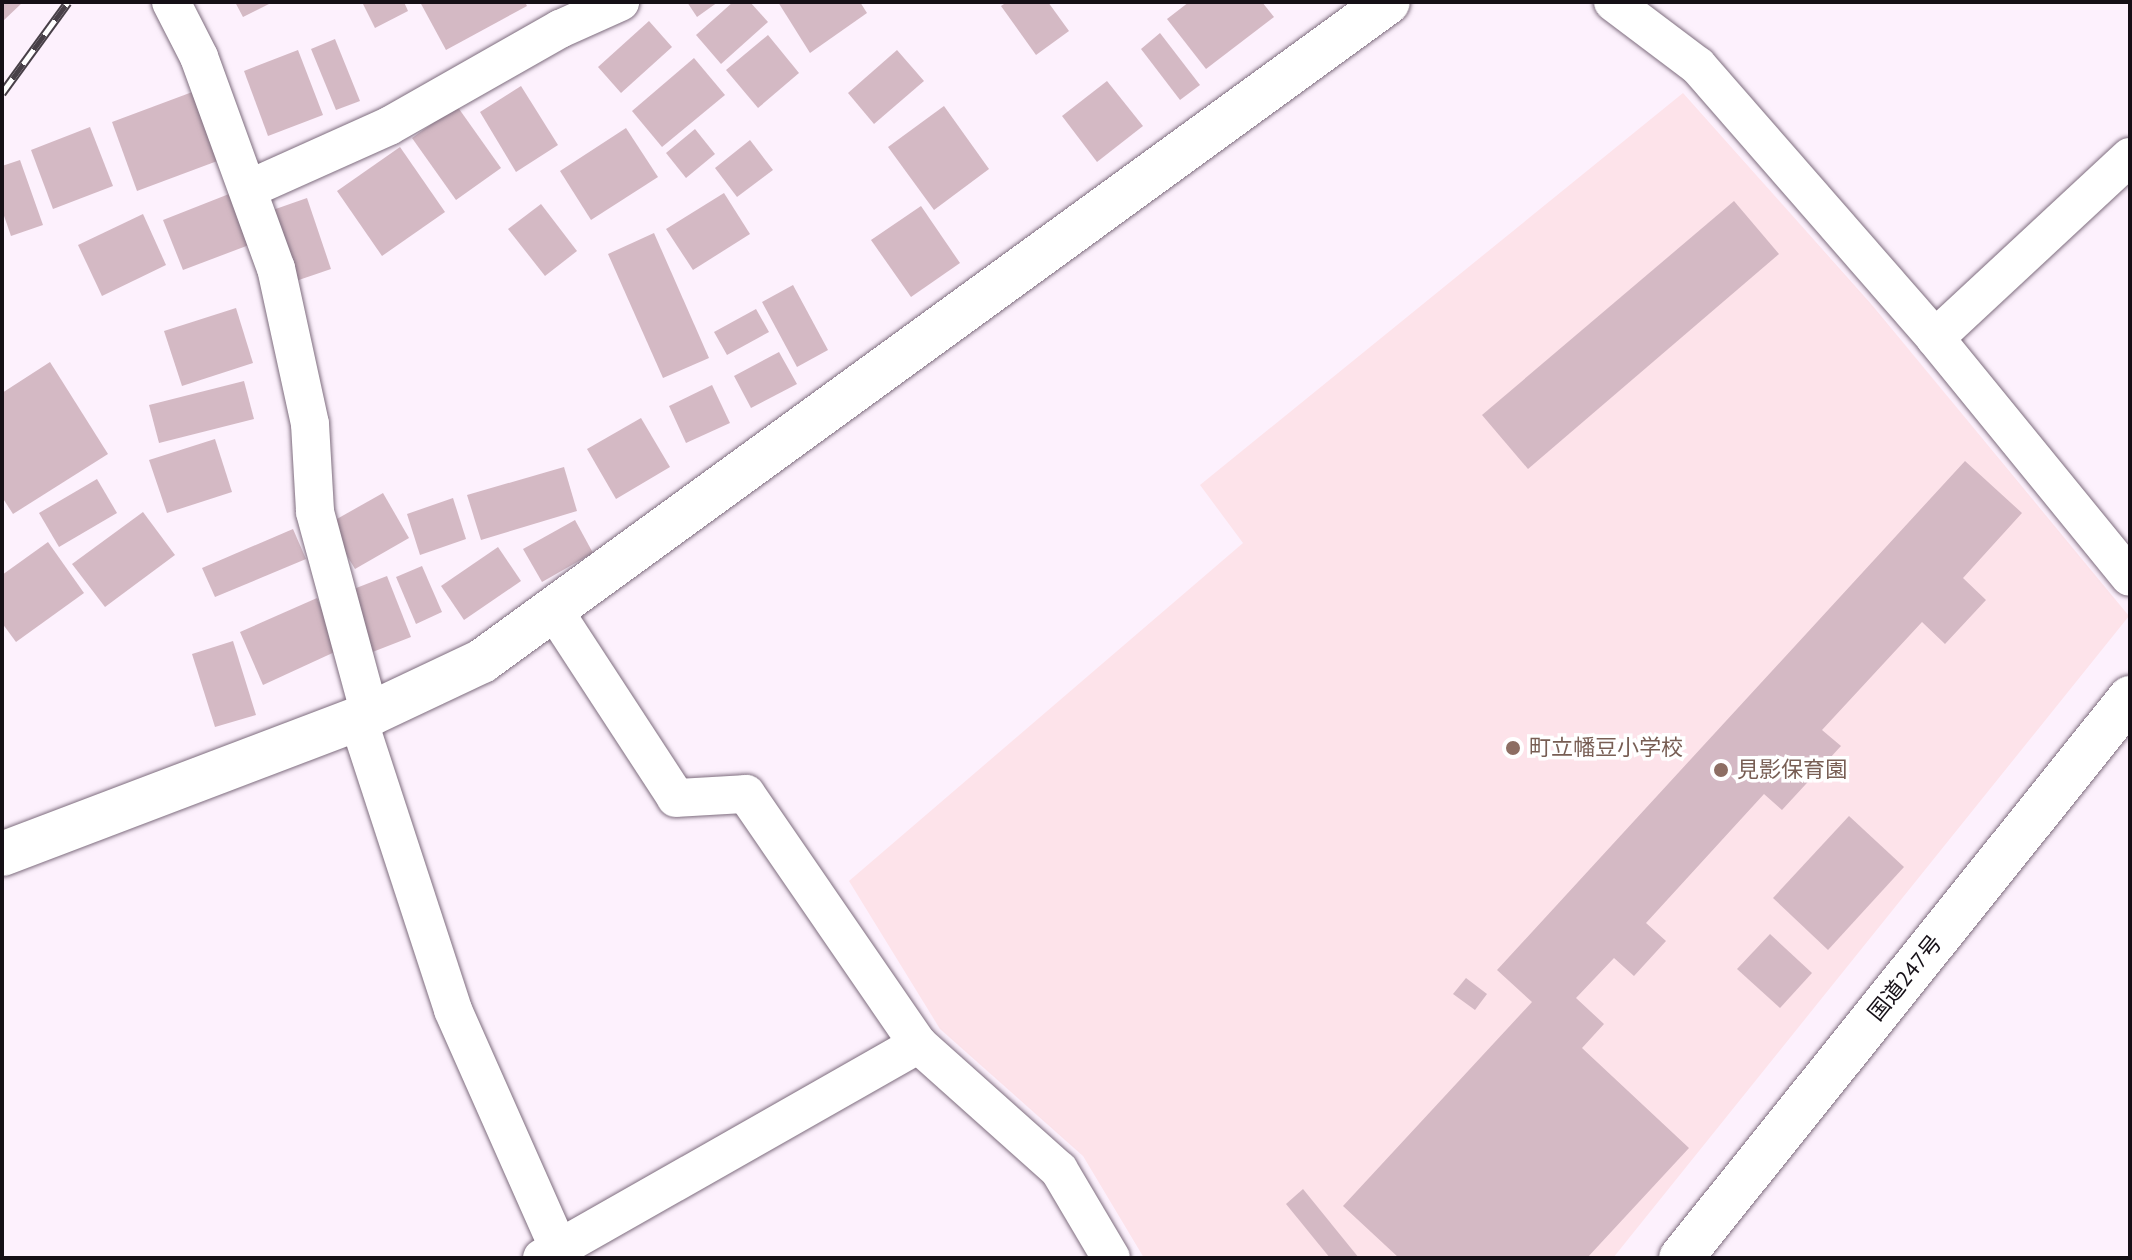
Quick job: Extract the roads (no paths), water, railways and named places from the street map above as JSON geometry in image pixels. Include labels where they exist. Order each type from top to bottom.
[{"type":"main road","points":[[2,854],[364,716],[482,661],[1369,7]]},
{"type":"main road","name":"国道247号","points":[[1681,1258],[2130,698]]},
{"type":"street","points":[[171,2],[251,188],[294,333],[310,424],[315,512],[364,716],[453,1010],[555,1255],[918,1044]]},
{"type":"street","points":[[251,188],[389,126],[560,29],[620,2]]},
{"type":"street","points":[[1613,2],[1698,66],[1935,338],[2130,577]]},
{"type":"street","points":[[1935,338],[2130,157]]},
{"type":"street","points":[[553,609],[676,798],[746,794],[918,1044],[1059,1170],[1111,1258]]},
{"type":"railway","points":[[2,93],[68,2]]},
{"type":"place","name":"町立幡豆小学校","points":[[1513,748]]},
{"type":"place","name":"見影保育園","points":[[1721,770]]}]
